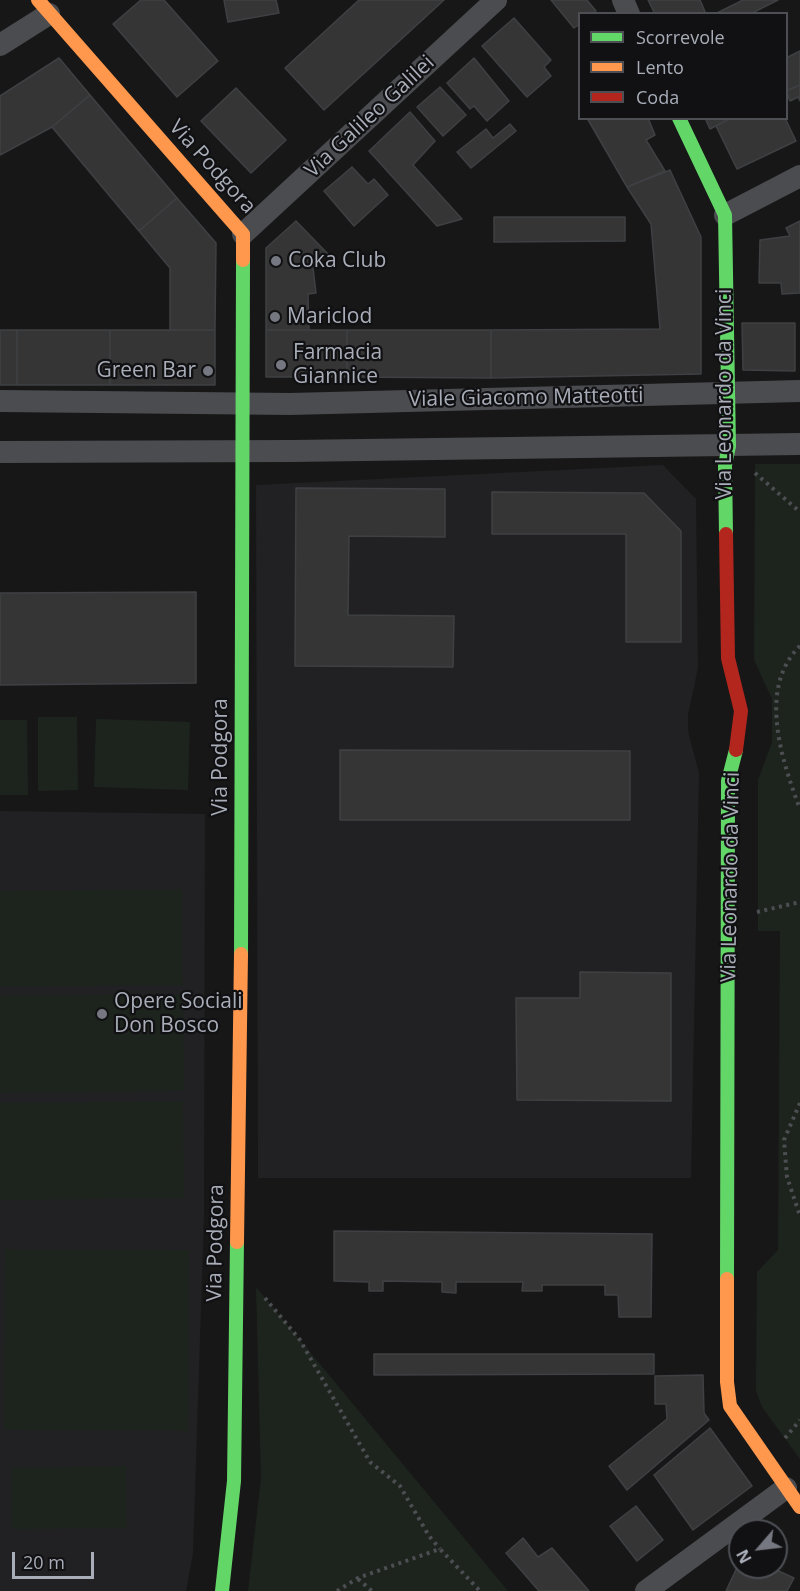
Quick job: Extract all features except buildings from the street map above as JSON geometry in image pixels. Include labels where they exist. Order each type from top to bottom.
[{"type":"street","name":"Via Galileo Galilei","points":[[243,234],[496,0]]},
{"type":"street","name":"Via Podgora","points":[[44,7],[243,234],[234,1481],[222,1591]]},
{"type":"street","points":[[0,45],[44,7]]},
{"type":"street","name":"Via Leonardo da Vinci","points":[[680,120],[725,215],[729,446],[725,465],[727,636],[731,678],[741,711],[740,736],[728,781],[727,1382],[730,1406],[800,1507]]},
{"type":"street","points":[[725,215],[800,176]]},
{"type":"street","name":"Viale Giacomo Matteotti","points":[[0,401],[243,404],[800,391]]},
{"type":"street","points":[[0,452],[243,452],[800,444]]},
{"type":"street","points":[[646,1591],[786,1488]]},
{"type":"path","points":[[753,472],[800,512]]},
{"type":"path","points":[[800,646],[792,655],[778,691],[779,744],[800,809]]},
{"type":"path","points":[[748,914],[800,902]]},
{"type":"path","points":[[800,1103],[784,1140],[787,1177],[800,1216]]},
{"type":"path","points":[[264,1296],[300,1340],[370,1461],[400,1486],[429,1536],[480,1591]]},
{"type":"path","points":[[783,1440],[800,1420]]},
{"type":"path","points":[[337,1591],[358,1578],[440,1549]]},
{"type":"path","points":[[358,1578],[372,1591]]},
{"type":"shaded area","points":[[755,464],[800,464],[800,1459],[762,1407],[756,1391],[757,1272],[778,1250],[780,931],[758,931],[758,780],[772,742],[772,699],[754,660]]},
{"type":"shaded area","points":[[663,465],[696,499],[698,668],[688,715],[688,731],[699,773],[691,1178],[258,1178],[256,485]]},
{"type":"shaded area","points":[[38,717],[77,717],[78,790],[38,791]]},
{"type":"shaded area","points":[[96,719],[190,722],[188,790],[94,787]]},
{"type":"shaded area","points":[[0,720],[27,720],[28,795],[0,795]]},
{"type":"shaded area","name":"Opere Sociali Don Bosco","points":[[0,811],[205,814],[204,1215],[193,1553],[186,1591],[0,1591]]},
{"type":"shaded area","points":[[182,889],[183,985],[0,987],[0,891]]},
{"type":"shaded area","points":[[183,994],[184,1091],[0,1093],[0,996]]},
{"type":"shaded area","points":[[183,1101],[184,1198],[0,1200],[0,1103]]},
{"type":"shaded area","points":[[5,1249],[189,1250],[188,1431],[4,1430]]},
{"type":"shaded area","points":[[256,1287],[508,1591],[248,1591],[261,1478]]},
{"type":"shaded area","points":[[126,1466],[127,1528],[12,1529],[11,1468]]},
{"type":"traffic: fast","points":[[680,120],[725,215],[729,446],[725,465],[726,534]]},
{"type":"traffic: fast","points":[[241,954],[243,260]]},
{"type":"traffic: fast","points":[[727,1279],[728,781],[736,750]]},
{"type":"traffic: fast","points":[[222,1591],[234,1481],[237,1242]]},
{"type":"traffic: slow","points":[[38,0],[243,234],[243,260]]},
{"type":"traffic: slow","points":[[237,1242],[241,954]]},
{"type":"traffic: slow","points":[[727,1279],[727,1382],[730,1406],[800,1507]]},
{"type":"traffic: jam","points":[[726,534],[728,658],[741,711],[736,750]]},
{"type":"place","name":"Coka Club","points":[[276,261]]},
{"type":"place","name":"Mariclod","points":[[275,317]]},
{"type":"place","name":"Farmacia Giannice","points":[[281,365]]},
{"type":"place","name":"Green Bar","points":[[208,371]]},
{"type":"place","name":"Opere Sociali Don Bosco","points":[[102,1014]]}]
